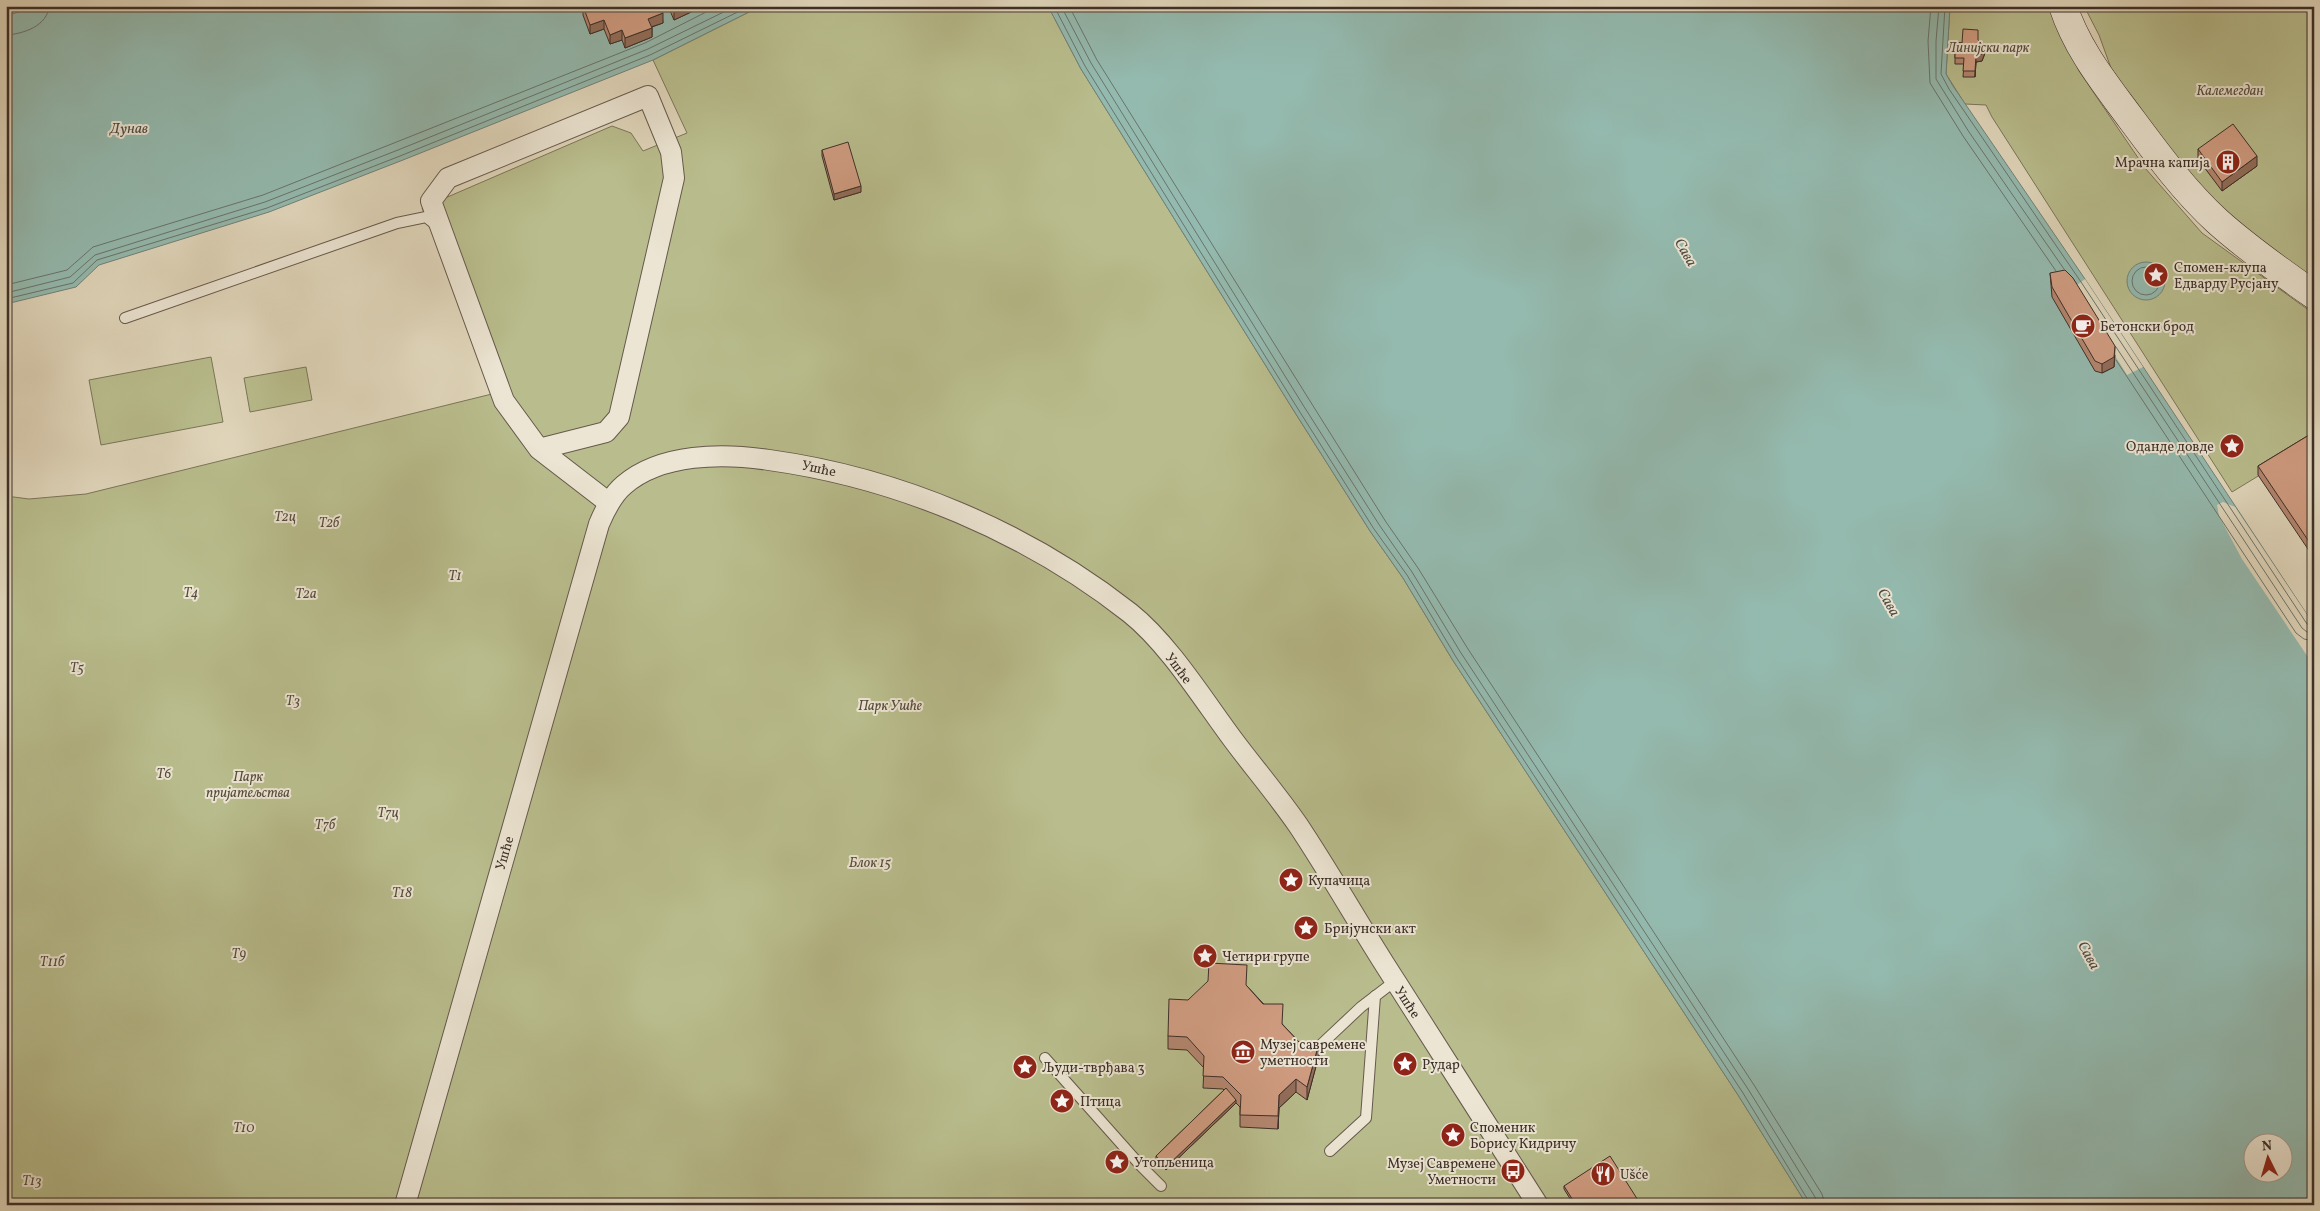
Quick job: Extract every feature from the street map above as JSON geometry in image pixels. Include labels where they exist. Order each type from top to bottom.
[{"type":"main road","points":[[2062,6],[2080,46],[2099,75],[2197,201],[2254,251],[2314,296]]},
{"type":"street","points":[[539,449],[606,432],[619,417],[674,178],[671,152],[648,96],[448,178],[431,201],[504,401],[539,449],[609,503]]},
{"type":"street","name":"Ушће","points":[[405,1205],[593,537],[609,503],[621,487],[640,474],[663,464],[690,459],[726,456],[818,467],[923,497],[988,526],[1050,559],[1131,614],[1160,643],[1297,825],[1538,1205]]},
{"type":"lane","points":[[125,318],[397,223],[426,217],[442,231]]},
{"type":"lane","points":[[1310,1055],[1375,996],[1395,981]]},
{"type":"lane","points":[[1330,1151],[1366,1118],[1375,996]]},
{"type":"lane","points":[[1045,1058],[1161,1186]]},
{"type":"green space","name":"Парк Ушће","points":[[761,6],[1048,6],[1081,69],[1294,411],[1370,531],[1403,578],[1452,659],[1738,1095],[1807,1205],[6,1205],[6,496],[29,499],[86,494],[500,392],[422,208],[612,126],[631,133],[643,151],[687,133],[653,60]]},
{"type":"green space","name":"Линијски парк","points":[[1950,6],[2049,6],[2079,71],[2145,168],[2202,233],[2314,314],[2314,442],[2232,492],[1986,105],[1965,104],[1946,74]]},
{"type":"green space","name":"Калемегдан","points":[[2084,6],[2314,6],[2314,284],[2214,205],[2137,106],[2111,68],[2099,35]]},
{"type":"green space","points":[[211,357],[223,422],[101,445],[89,380]]},
{"type":"green space","points":[[306,367],[312,400],[250,412],[244,378]]},
{"type":"water","name":"Дунав","points":[[37,6],[761,6],[653,60],[403,160],[269,212],[99,265],[76,287],[6,304],[6,16]]},
{"type":"water","name":"Сава","points":[[1048,6],[1950,6],[1946,74],[1953,86],[2085,279],[2314,625],[2314,1205],[1807,1205],[1738,1095],[1452,659],[1403,578],[1370,531],[1081,69]]},
{"type":"water","points":[[2146,262],[2159,268],[2165,281],[2159,294],[2146,300],[2133,294],[2127,281],[2133,268]]},
{"type":"pier","points":[[2085,279],[2143,367],[2127,375],[2073,288]]},
{"type":"pier","points":[[2223,502],[2235,507],[2314,625],[2314,666],[2242,559],[2219,516],[2217,505]]},
{"type":"building","points":[[583,6],[661,6],[663,13],[648,19],[652,28],[625,38],[622,30],[610,35],[604,20],[590,25]]},
{"type":"building","points":[[672,6],[684,6],[674,11]]},
{"type":"building","points":[[1963,29],[1978,30],[1978,40],[1985,47],[1982,54],[1976,56],[1975,71],[1963,71],[1964,58],[1955,58],[1955,42],[1962,43]]},
{"type":"building","name":"Мрачна капија","points":[[2233,124],[2257,156],[2222,182],[2198,149]]},
{"type":"building","points":[[848,142],[861,186],[834,194],[822,150]]},
{"type":"building","name":"Бетонски брод","points":[[2065,270],[2073,278],[2115,346],[2114,357],[2102,364],[2095,361],[2052,287],[2050,273]]},
{"type":"building","points":[[2314,432],[2314,549],[2258,466]]},
{"type":"building","name":"Музеј савремене уметности","points":[[1209,963],[1247,965],[1246,985],[1263,1004],[1283,1004],[1282,1024],[1299,1042],[1319,1043],[1307,1087],[1296,1079],[1279,1095],[1278,1116],[1240,1115],[1241,1095],[1223,1077],[1203,1076],[1204,1056],[1187,1037],[1168,1036],[1169,999],[1188,1000],[1208,981]]},
{"type":"building","points":[[1226,1088],[1236,1100],[1166,1167],[1156,1156]]},
{"type":"building","name":"Ušće","points":[[1610,1156],[1641,1205],[1576,1205],[1564,1186]]},
{"type":"place","name":"Мрачна капија","points":[[2228,162]]},
{"type":"place","name":"Спомен-клупа Едварду Русјану","points":[[2156,275]]},
{"type":"place","name":"Бетонски брод","points":[[2083,326]]},
{"type":"place","name":"Оданде довде","points":[[2232,446]]},
{"type":"place","name":"Купачица","points":[[1291,880]]},
{"type":"place","name":"Бријунски акт","points":[[1306,928]]},
{"type":"place","name":"Четири групе","points":[[1205,956]]},
{"type":"place","name":"Музеј савремене уметности","points":[[1243,1052]]},
{"type":"place","name":"Рудар","points":[[1405,1064]]},
{"type":"place","name":"Људи-тврђава 3","points":[[1025,1067]]},
{"type":"place","name":"Птица","points":[[1062,1101]]},
{"type":"place","name":"Споменик Борису Кидричу","points":[[1453,1135]]},
{"type":"place","name":"Утопљеница","points":[[1117,1162]]},
{"type":"place","name":"Музеј Савремене Уметности","points":[[1513,1171]]},
{"type":"place","name":"Ušće","points":[[1603,1174]]},
{"type":"park label","name":"Т2ц","points":[[285,516]]},
{"type":"park label","name":"Т2б","points":[[329,522]]},
{"type":"park label","name":"Т1","points":[[455,575]]},
{"type":"park label","name":"Т4","points":[[191,592]]},
{"type":"park label","name":"Т2а","points":[[306,593]]},
{"type":"park label","name":"Т5","points":[[77,667]]},
{"type":"park label","name":"Т3","points":[[293,700]]},
{"type":"park label","name":"Т6","points":[[164,773]]},
{"type":"park label","name":"Парк пријатељства","points":[[248,784]]},
{"type":"park label","name":"Т7ц","points":[[388,812]]},
{"type":"park label","name":"Т7б","points":[[325,824]]},
{"type":"park label","name":"Блок 15","points":[[870,862]]},
{"type":"park label","name":"Т18","points":[[402,892]]},
{"type":"park label","name":"Т9","points":[[239,953]]},
{"type":"park label","name":"Т11б","points":[[52,961]]},
{"type":"park label","name":"Т10","points":[[244,1127]]},
{"type":"park label","name":"Т13","points":[[32,1180]]}]
